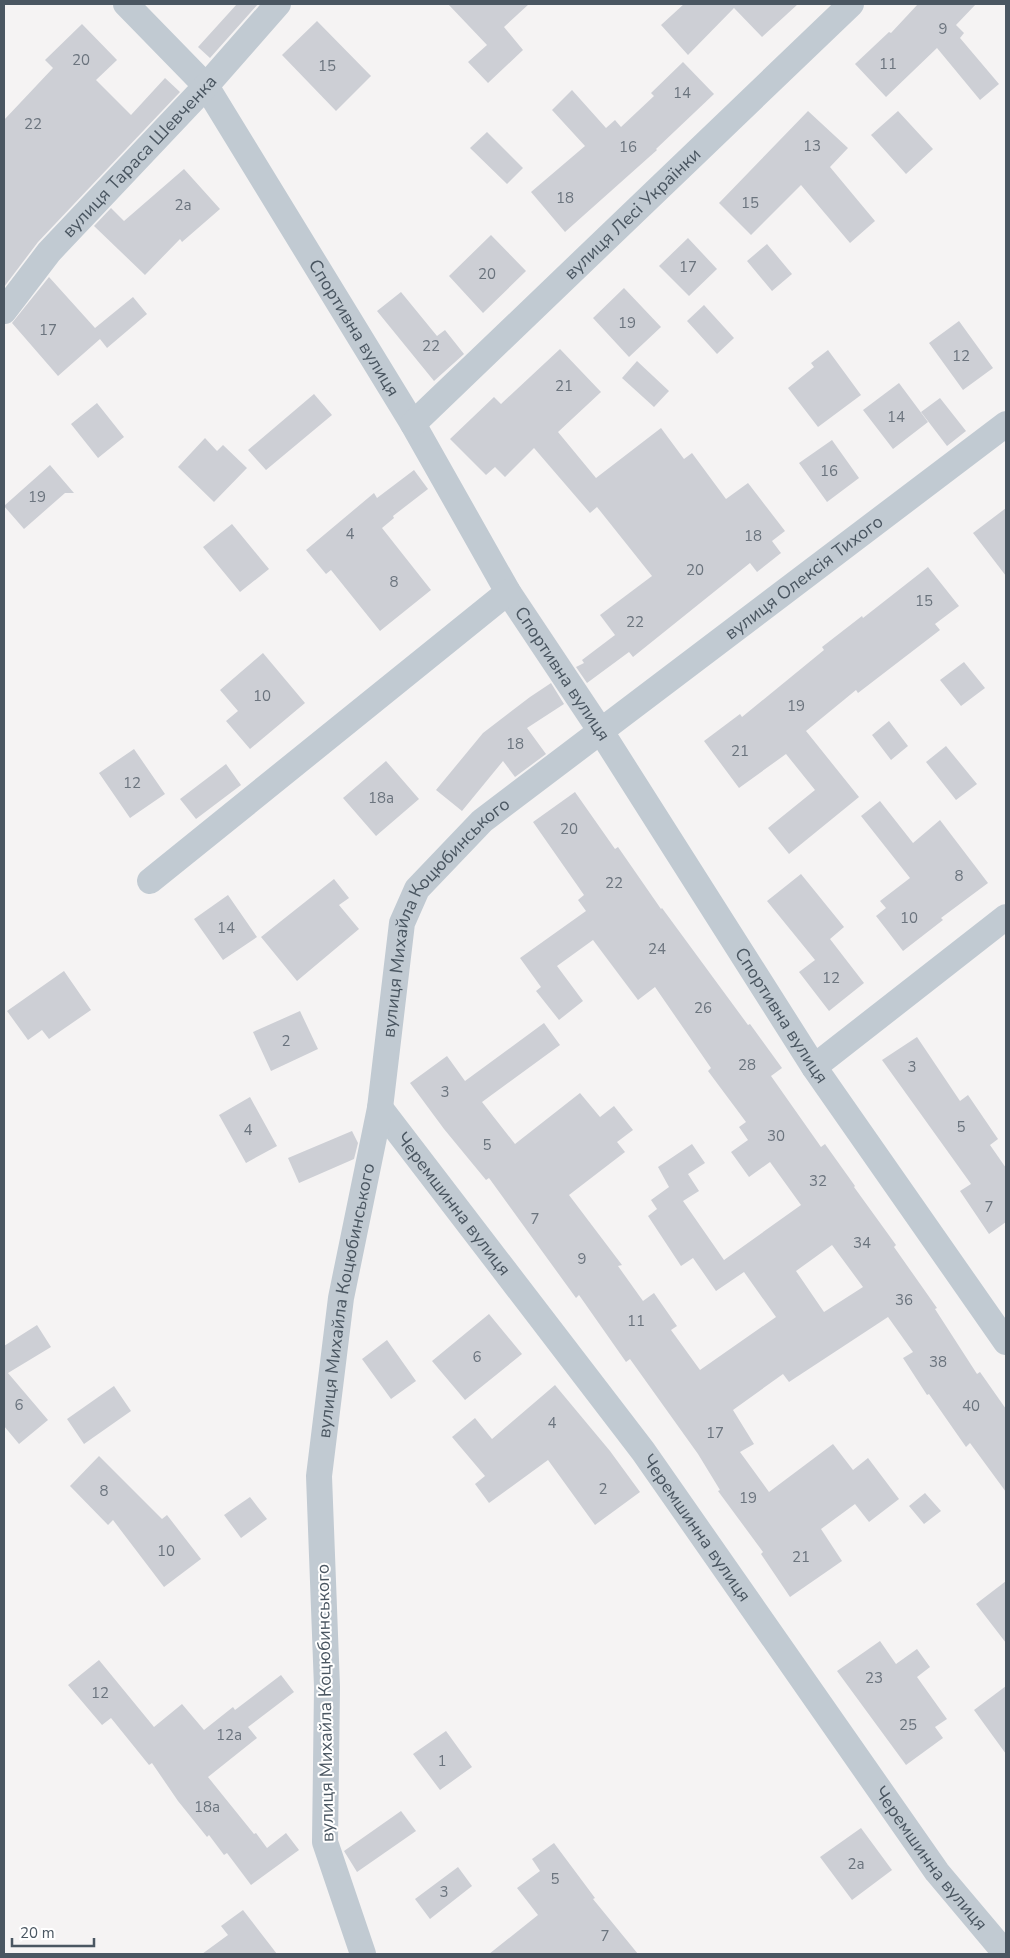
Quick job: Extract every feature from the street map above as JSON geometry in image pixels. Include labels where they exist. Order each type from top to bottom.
[{"type":"street","name":"Спортивна вулиця","points":[[126,4],[206,86],[413,424],[508,592],[600,730],[814,1067],[1006,1342]]},
{"type":"street","name":"вулиця Тараса Шевченка","points":[[4,311],[49,252],[206,86],[278,4]]},
{"type":"street","name":"вулиця Лесі Українки","points":[[413,424],[850,4]]},
{"type":"street","name":"вулиця Олексія Тихого","points":[[600,730],[1004,430]]},
{"type":"street","points":[[150,881],[508,592]]},
{"type":"street","name":"вулиця Михайла Коцюбинського","points":[[363,1954],[325,1842],[327,1687],[319,1476],[341,1298],[380,1108],[402,922],[417,889],[482,821],[600,730]]},
{"type":"street","points":[[814,1067],[1006,917]]},
{"type":"street","name":"Черемшинна вулиця","points":[[380,1108],[643,1451],[937,1872],[1006,1954]]},
{"type":"building","points":[[237,4],[258,4],[210,58],[198,47]]},
{"type":"building","points":[[448,4],[529,4],[504,27],[523,50],[488,83],[468,62],[487,45]]},
{"type":"building","points":[[684,4],[798,4],[762,37],[734,8],[688,55],[661,25]]},
{"type":"building","points":[[918,4],[976,4],[956,25],[964,33],[960,38],[999,84],[980,100],[937,48],[886,97],[855,64],[889,32],[891,33]]},
{"type":"building","points":[[317,21],[371,76],[336,111],[282,55]]},
{"type":"building","points":[[82,24],[117,60],[96,80],[131,115],[165,78],[180,92],[38,242],[4,287],[4,120],[53,68],[45,60]]},
{"type":"building","points":[[683,62],[714,94],[657,150],[565,232],[531,192],[585,146],[552,110],[572,90],[606,128],[615,120],[621,127],[654,96],[651,93]]},
{"type":"building","points":[[808,111],[848,148],[830,167],[875,221],[850,243],[801,185],[751,235],[719,203]]},
{"type":"building","points":[[898,111],[933,149],[906,174],[871,135]]},
{"type":"building","points":[[487,132],[523,168],[507,184],[470,148]]},
{"type":"building","points":[[184,169],[220,209],[182,242],[180,239],[145,275],[94,226],[111,208],[124,221]]},
{"type":"building","points":[[491,235],[526,271],[483,313],[449,276]]},
{"type":"building","points":[[688,238],[717,269],[689,296],[659,266]]},
{"type":"building","points":[[767,244],[792,274],[772,291],[747,261]]},
{"type":"building","points":[[49,277],[95,328],[133,297],[147,314],[107,348],[100,339],[58,376],[12,323]]},
{"type":"building","points":[[624,288],[661,327],[629,357],[593,318]]},
{"type":"building","points":[[401,292],[437,336],[445,330],[464,354],[434,381],[377,311]]},
{"type":"building","points":[[704,305],[734,338],[717,354],[687,321]]},
{"type":"building","points":[[959,321],[993,368],[963,390],[929,343]]},
{"type":"building","points":[[560,349],[601,392],[558,432],[596,478],[661,428],[684,459],[692,453],[726,499],[748,483],[785,531],[772,541],[781,553],[757,572],[750,563],[633,657],[629,652],[587,683],[576,667],[584,663],[582,660],[615,635],[600,615],[652,576],[597,507],[590,513],[534,448],[505,477],[495,467],[486,475],[450,439],[494,397],[501,404]]},
{"type":"building","points":[[828,350],[861,395],[818,427],[788,388],[814,367],[811,363]]},
{"type":"building","points":[[637,361],[669,391],[654,407],[622,378]]},
{"type":"building","points":[[899,383],[928,422],[893,449],[863,410]]},
{"type":"building","points":[[314,394],[332,415],[266,470],[248,450]]},
{"type":"building","points":[[940,398],[966,431],[947,446],[921,412]]},
{"type":"building","points":[[97,403],[124,437],[98,458],[71,424]]},
{"type":"building","points":[[205,438],[217,451],[223,445],[247,468],[214,502],[178,467]]},
{"type":"building","points":[[832,440],[859,478],[827,502],[799,463]]},
{"type":"building","points":[[50,465],[74,493],[65,493],[24,529],[4,506]]},
{"type":"building","points":[[414,470],[428,489],[393,516],[394,518],[382,528],[431,590],[380,631],[331,570],[326,574],[306,550],[374,493],[377,498]]},
{"type":"building","points":[[1006,508],[1006,576],[973,533]]},
{"type":"building","points":[[232,524],[269,569],[240,592],[203,547]]},
{"type":"building","points":[[928,567],[959,606],[935,624],[940,630],[858,693],[856,690],[806,731],[859,797],[789,854],[768,828],[815,790],[786,754],[739,788],[704,741],[740,714],[742,717],[824,650],[822,647],[862,616],[863,618]]},
{"type":"building","points":[[263,653],[305,703],[250,749],[226,721],[238,711],[220,690]]},
{"type":"building","points":[[964,662],[985,688],[961,706],[940,680]]},
{"type":"building","points":[[551,683],[564,704],[527,728],[546,754],[515,777],[503,761],[462,811],[436,790],[483,733]]},
{"type":"building","points":[[889,721],[908,746],[891,760],[872,735]]},
{"type":"building","points":[[946,746],[977,784],[956,800],[926,762]]},
{"type":"building","points":[[134,749],[165,794],[130,818],[99,773]]},
{"type":"building","points":[[386,761],[419,799],[376,836],[343,798]]},
{"type":"building","points":[[226,764],[241,785],[196,819],[180,799]]},
{"type":"building","points":[[575,792],[615,849],[618,847],[661,909],[782,1068],[771,1076],[821,1147],[825,1144],[855,1186],[896,1245],[894,1247],[937,1308],[935,1309],[977,1374],[980,1372],[1006,1409],[1006,1492],[970,1443],[966,1447],[929,1394],[927,1395],[903,1358],[913,1352],[888,1317],[789,1382],[783,1374],[733,1410],[754,1444],[740,1452],[769,1492],[833,1444],[853,1470],[868,1458],[899,1499],[869,1522],[855,1504],[821,1529],[842,1561],[790,1597],[761,1554],[763,1552],[718,1491],[720,1490],[698,1454],[630,1359],[626,1362],[579,1295],[576,1298],[489,1178],[486,1180],[444,1129],[410,1083],[447,1056],[465,1081],[544,1023],[560,1045],[482,1102],[515,1144],[580,1093],[600,1117],[614,1106],[633,1130],[617,1142],[625,1152],[569,1195],[622,1265],[618,1266],[643,1301],[654,1293],[677,1326],[671,1330],[700,1370],[776,1317],[744,1272],[716,1291],[693,1258],[681,1266],[648,1216],[657,1209],[651,1200],[669,1187],[658,1167],[692,1144],[705,1163],[688,1174],[699,1191],[683,1201],[724,1260],[801,1205],[770,1162],[749,1177],[731,1152],[748,1140],[739,1127],[746,1122],[708,1071],[711,1068],[655,987],[638,1000],[593,940],[557,966],[583,1001],[559,1020],[536,991],[541,987],[520,958],[586,911],[578,900],[584,895],[533,822]],"holes":[[[832,1245],[863,1287],[824,1312],[796,1271]]]},
{"type":"building","points":[[880,801],[913,843],[940,820],[988,883],[941,918],[943,920],[903,951],[876,916],[886,908],[880,901],[910,878],[861,816]]},
{"type":"building","points":[[801,874],[844,927],[830,939],[864,983],[829,1011],[799,972],[815,960],[767,901]]},
{"type":"building","points":[[334,879],[349,898],[339,905],[359,929],[297,981],[261,937]]},
{"type":"building","points":[[228,895],[257,937],[223,960],[194,919]]},
{"type":"building","points":[[64,971],[91,1010],[49,1039],[42,1030],[28,1040],[7,1011]]},
{"type":"building","points":[[300,1011],[318,1049],[271,1071],[253,1032]]},
{"type":"building","points":[[917,1037],[960,1101],[968,1095],[998,1139],[990,1145],[1006,1168],[1006,1222],[989,1234],[960,1191],[971,1184],[882,1060]]},
{"type":"building","points":[[250,1097],[277,1146],[246,1163],[219,1115]]},
{"type":"building","points":[[352,1131],[358,1143],[354,1159],[299,1183],[288,1158]]},
{"type":"building","points":[[489,1314],[522,1354],[465,1400],[432,1361]]},
{"type":"building","points":[[37,1325],[51,1347],[8,1373],[48,1420],[19,1444],[4,1426],[4,1346]]},
{"type":"building","points":[[387,1340],[416,1381],[391,1399],[362,1359]]},
{"type":"building","points":[[555,1385],[610,1451],[640,1492],[595,1525],[548,1460],[489,1503],[475,1484],[485,1476],[452,1437],[475,1418],[492,1439]]},
{"type":"building","points":[[114,1386],[131,1411],[84,1444],[67,1419]]},
{"type":"building","points":[[99,1456],[162,1519],[167,1515],[201,1559],[164,1587],[113,1520],[108,1525],[70,1486]]},
{"type":"building","points":[[925,1493],[941,1511],[924,1524],[909,1506]]},
{"type":"building","points":[[250,1497],[267,1519],[241,1538],[224,1515]]},
{"type":"building","points":[[1006,1581],[1006,1643],[976,1604]]},
{"type":"building","points":[[880,1641],[896,1664],[917,1649],[930,1667],[917,1677],[947,1719],[935,1727],[943,1738],[906,1765],[837,1671]]},
{"type":"building","points":[[99,1660],[154,1727],[182,1704],[204,1730],[233,1707],[235,1710],[281,1675],[294,1692],[248,1727],[257,1738],[208,1777],[267,1848],[286,1833],[299,1850],[251,1885],[227,1853],[224,1855],[209,1835],[207,1837],[178,1801],[152,1763],[149,1765],[111,1718],[102,1725],[68,1685]]},
{"type":"building","points":[[1006,1686],[1006,1754],[974,1710]]},
{"type":"building","points":[[446,1731],[472,1767],[440,1790],[413,1754]]},
{"type":"building","points":[[401,1811],[416,1831],[357,1872],[344,1851]]},
{"type":"building","points":[[861,1828],[892,1870],[852,1900],[820,1857]]},
{"type":"building","points":[[554,1843],[595,1898],[593,1899],[638,1954],[489,1954],[538,1915],[517,1888],[540,1871],[532,1859]]},
{"type":"building","points":[[458,1867],[472,1886],[430,1919],[415,1899]]},
{"type":"building","points":[[243,1910],[277,1954],[202,1954],[228,1935],[221,1926]]}]
